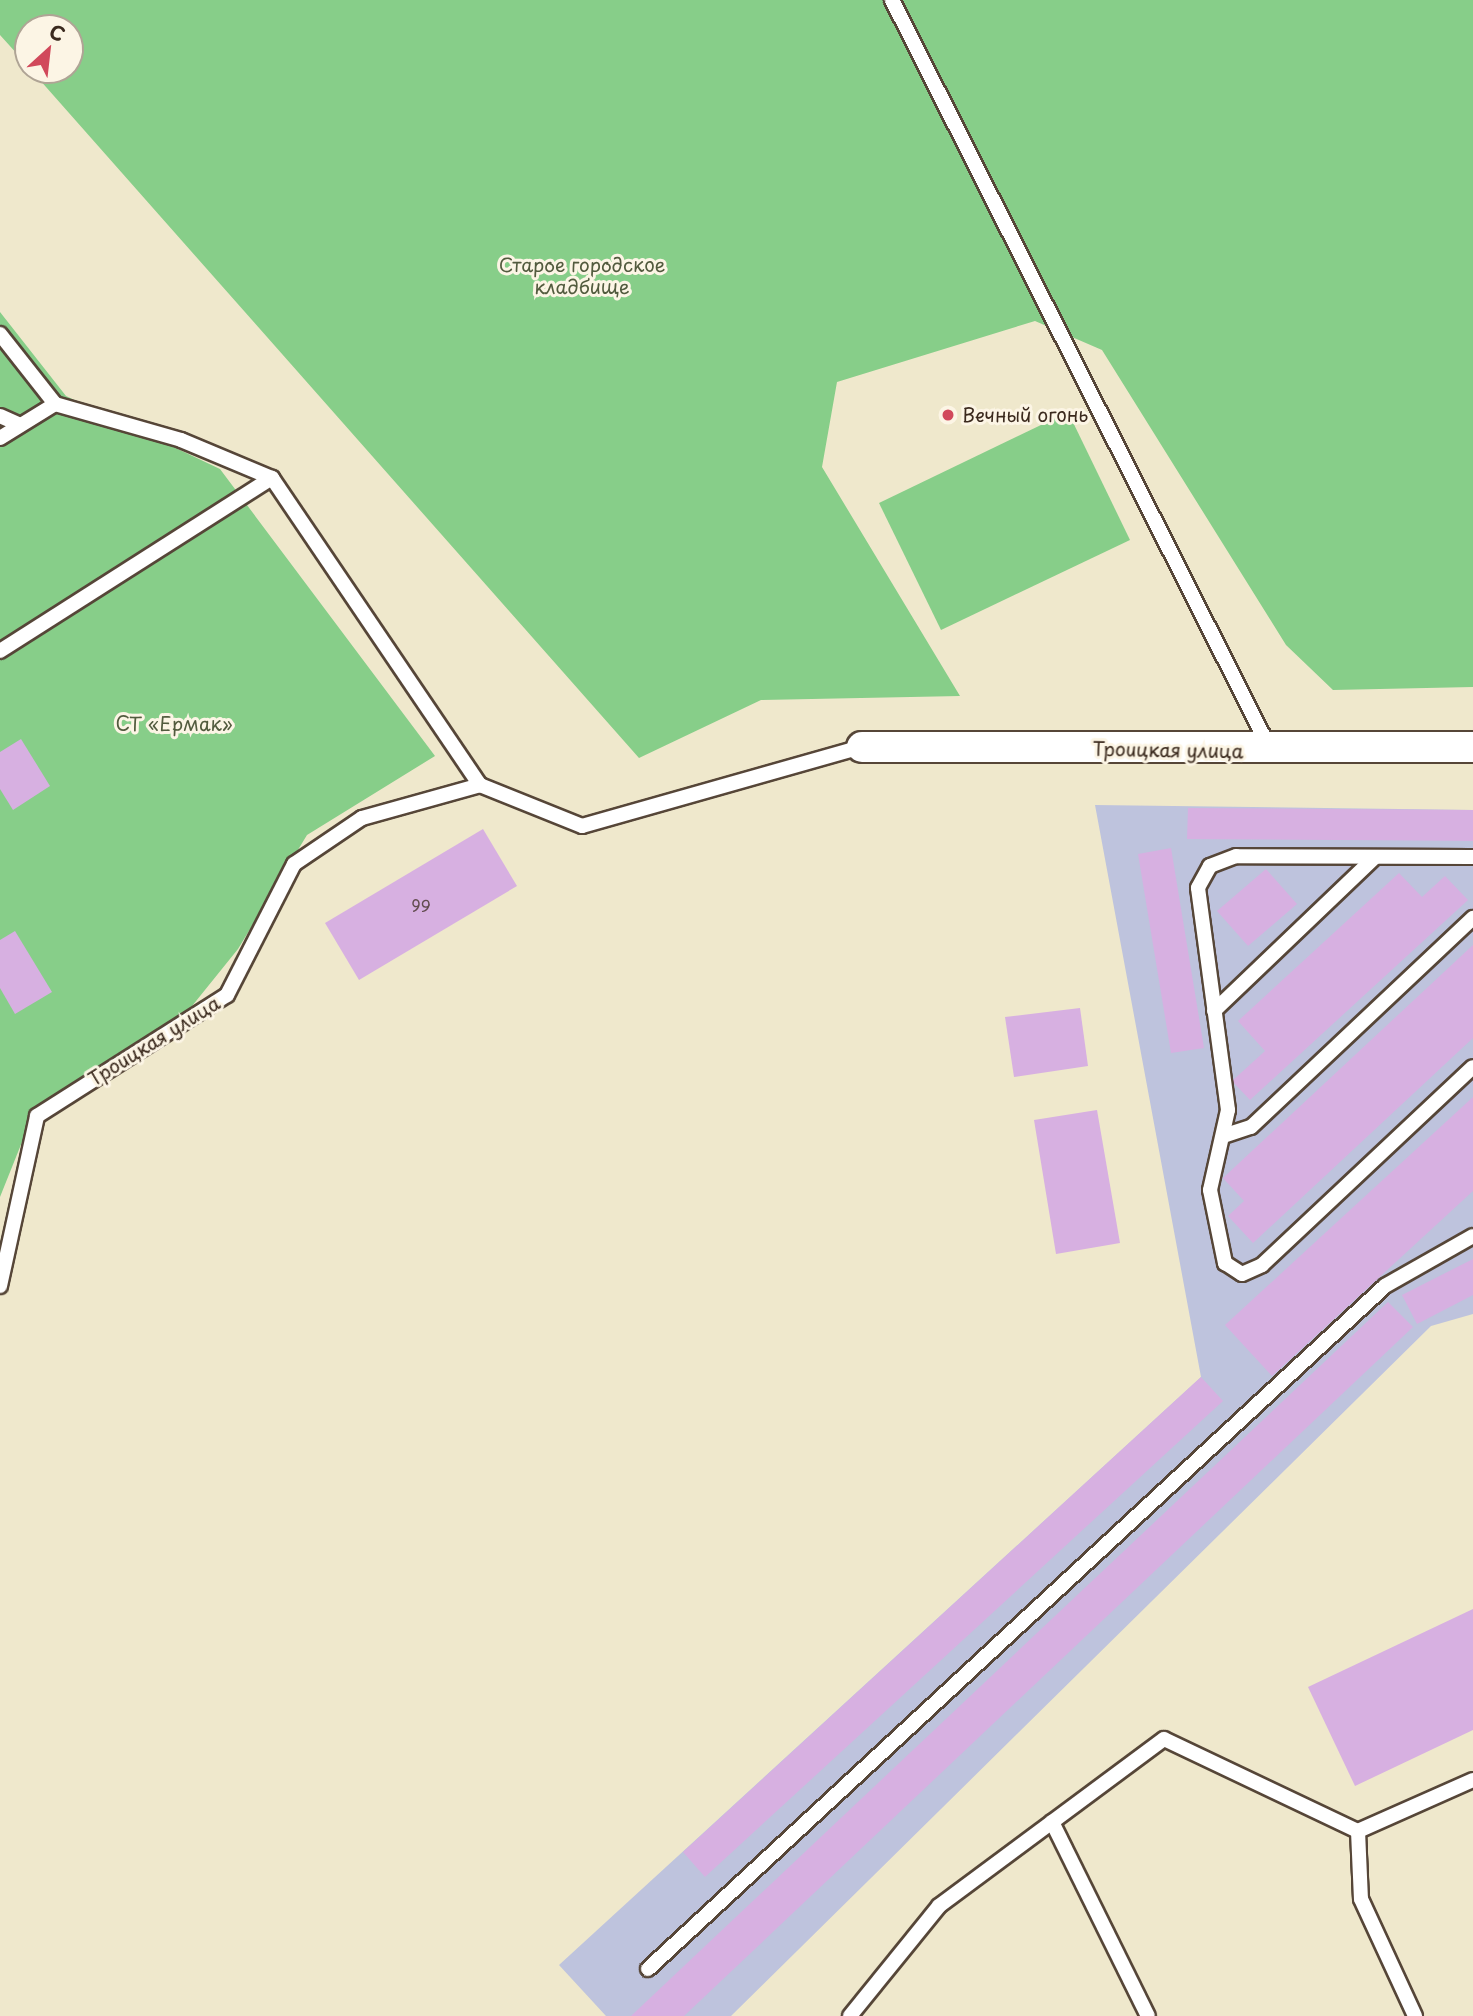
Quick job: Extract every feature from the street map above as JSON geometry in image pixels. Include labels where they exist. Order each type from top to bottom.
[{"type":"street","name":"Троицкая улица","points":[[862,747],[1271,751],[1473,747]]},
{"type":"lane","points":[[892,0],[1271,751]]},
{"type":"lane","points":[[0,334],[55,404],[181,440],[272,478],[480,785],[582,826],[862,747]]},
{"type":"lane","points":[[0,438],[55,404]]},
{"type":"lane","points":[[0,416],[20,425]]},
{"type":"lane","points":[[0,651],[272,478]]},
{"type":"lane","name":"Троицкая улица","points":[[0,1286],[37,1116],[227,995],[294,864],[362,818],[480,785]]},
{"type":"lane","points":[[1473,857],[1236,856],[1210,866],[1198,888],[1226,1135],[1210,1189],[1226,1263],[1242,1274],[1262,1265],[1473,1067]]},
{"type":"lane","points":[[1214,1011],[1375,857]]},
{"type":"lane","points":[[1226,1135],[1251,1127],[1473,918]]},
{"type":"lane","points":[[648,1969],[1385,1286],[1473,1236]]},
{"type":"lane","points":[[850,2016],[939,1906],[1164,1739],[1358,1831],[1473,1780]]},
{"type":"lane","points":[[1052,1822],[1148,2016]]},
{"type":"lane","points":[[1358,1831],[1361,1899],[1415,2016]]},
{"type":"shaded area","points":[[1095,805],[1473,810],[1473,1314],[1431,1326],[731,2016],[606,2016],[559,1965],[1201,1377]]},
{"type":"green space","name":"Старое городское кладбище","points":[[0,0],[1473,0],[1473,687],[1333,690],[1286,645],[1102,350],[1035,321],[837,382],[822,467],[960,696],[761,700],[639,758],[43,84],[84,84],[84,14],[14,14],[14,50],[0,35]]},
{"type":"green space","name":"СТ «Ермак»","points":[[0,312],[66,396],[220,469],[435,756],[307,835],[238,949],[188,1011],[28,1127],[0,1197]]},
{"type":"green space","points":[[1068,412],[1130,540],[941,630],[879,503]]},
{"type":"building","points":[[21,739],[50,786],[13,810],[0,789],[0,752]]},
{"type":"building","points":[[1188,808],[1473,810],[1473,841],[1187,839]]},
{"type":"building","points":[[483,829],[517,886],[359,980],[325,923]]},
{"type":"building","points":[[1171,848],[1204,1048],[1171,1053],[1138,854]]},
{"type":"building","points":[[1266,869],[1297,904],[1248,946],[1217,911]]},
{"type":"building","points":[[1399,873],[1422,897],[1445,876],[1468,900],[1250,1100],[1232,1081],[1265,1051],[1238,1021]]},
{"type":"building","points":[[15,931],[52,992],[15,1014],[0,988],[0,940]]},
{"type":"building","points":[[1473,945],[1473,1038],[1253,1243],[1228,1216],[1244,1201],[1223,1178]]},
{"type":"building","points":[[1080,1008],[1088,1066],[1014,1077],[1005,1017]]},
{"type":"building","points":[[1473,1097],[1473,1191],[1272,1376],[1225,1325]]},
{"type":"building","points":[[1097,1110],[1120,1243],[1056,1254],[1034,1120]]},
{"type":"building","points":[[1473,1259],[1473,1295],[1417,1324],[1402,1295]]},
{"type":"building","points":[[1388,1302],[1413,1327],[684,2016],[631,2016]]},
{"type":"building","points":[[1201,1377],[1223,1401],[705,1877],[683,1852]]},
{"type":"building","points":[[1473,1609],[1473,1730],[1355,1786],[1308,1687]]},
{"type":"place","name":"Вечный огонь","points":[[948,415]]}]
